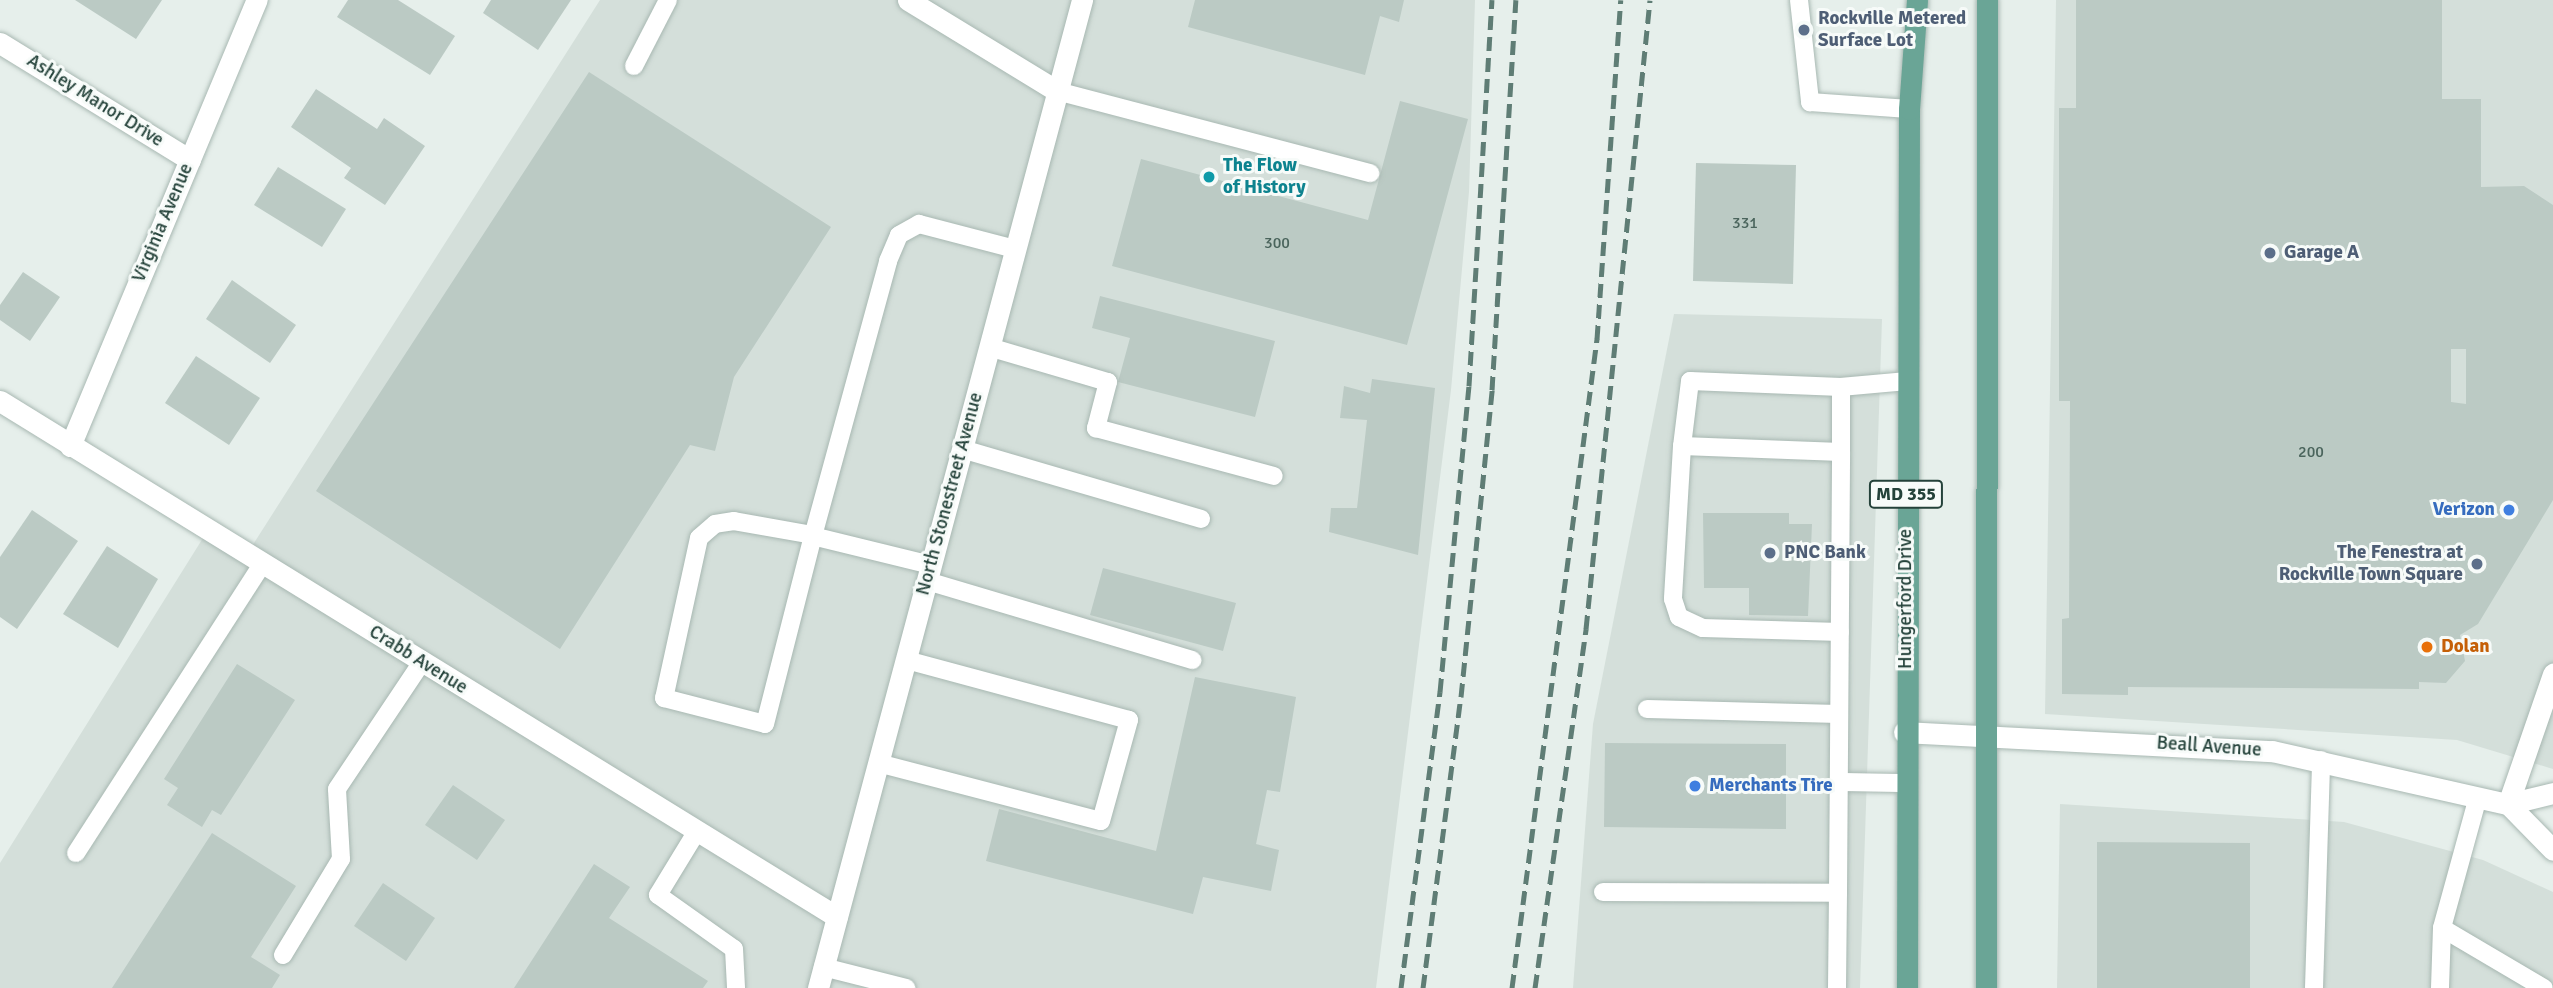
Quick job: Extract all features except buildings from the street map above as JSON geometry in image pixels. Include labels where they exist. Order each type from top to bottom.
[{"type":"main road","name":"Hungerford Drive","points":[[1908,988],[1905,732],[1909,109],[1917,0]]},
{"type":"main road","points":[[1986,988],[1987,0]]},
{"type":"street","name":"Virginia Avenue","points":[[70,446],[257,0]]},
{"type":"street","points":[[908,0],[1057,91]]},
{"type":"street","name":"North Stonestreet Avenue","points":[[821,978],[1082,0]]},
{"type":"street","name":"Ashley Manor Drive","points":[[0,43],[190,160]]},
{"type":"street","name":"Crabb Avenue","points":[[0,401],[837,917]]},
{"type":"street","points":[[2553,674],[2508,804],[2553,849]]},
{"type":"street","name":"Beall Avenue","points":[[1905,732],[1985,733],[2272,751],[2508,804],[2553,793]]},
{"type":"lane","points":[[634,66],[667,0]]},
{"type":"lane","points":[[1799,0],[1810,102],[1909,109]]},
{"type":"lane","points":[[1057,91],[1370,173]]},
{"type":"lane","points":[[1015,249],[919,224],[899,235],[813,536],[765,724],[664,698],[699,538],[715,524],[734,521],[813,536],[1192,660]]},
{"type":"lane","points":[[989,347],[1108,383],[1096,428],[1274,476]]},
{"type":"lane","points":[[1840,632],[1703,628],[1679,617],[1673,599],[1682,446],[1690,381],[1841,387],[1907,382]]},
{"type":"lane","points":[[1837,988],[1841,387]]},
{"type":"lane","points":[[1682,446],[1841,452]]},
{"type":"lane","points":[[962,449],[1201,519]]},
{"type":"lane","points":[[76,853],[262,564]]},
{"type":"lane","points":[[878,763],[1101,821],[1129,720],[906,660]]},
{"type":"lane","points":[[283,955],[341,859],[337,789],[422,662]]},
{"type":"lane","points":[[1647,709],[1839,714]]},
{"type":"lane","points":[[2314,988],[2321,760]]},
{"type":"lane","points":[[1838,782],[1905,783]]},
{"type":"lane","points":[[2440,988],[2442,928],[2478,797]]},
{"type":"lane","points":[[697,831],[658,895],[734,949],[736,988]]},
{"type":"lane","points":[[1603,892],[1838,893]]},
{"type":"lane","points":[[2442,928],[2544,988]]},
{"type":"lane","points":[[821,978],[906,988]]},
{"type":"shaded area","points":[[600,0],[1475,0],[1469,192],[1451,390],[1376,988],[0,988],[0,863],[208,530],[247,554]]},
{"type":"shaded area","points":[[2056,0],[2553,0],[2553,769],[2457,740],[2045,714]]},
{"type":"shaded area","points":[[1674,314],[1882,319],[1860,988],[1573,988],[1593,724]]},
{"type":"shaded area","points":[[2060,804],[2344,822],[2483,860],[2553,892],[2553,988],[2057,988]]},
{"type":"railway","points":[[1401,988],[1440,692],[1469,386],[1492,0]]},
{"type":"railway","points":[[1423,988],[1461,697],[1492,390],[1516,0]]},
{"type":"railway","points":[[1512,988],[1597,339],[1621,0]]},
{"type":"railway","points":[[1535,988],[1586,629],[1650,0]]},
{"type":"place","name":"Rockville Metered Surface Lot","points":[[1804,30]]},
{"type":"place","name":"The Flow of History","points":[[1209,177]]},
{"type":"place","name":"Garage A","points":[[2270,253]]},
{"type":"place","name":"Verizon","points":[[2509,510]]},
{"type":"place","name":"PNC Bank","points":[[1770,553]]},
{"type":"place","name":"The Fenestra at Rockville Town Square","points":[[2477,564]]},
{"type":"place","name":"Dolan","points":[[2427,647]]},
{"type":"place","name":"Merchants Tire","points":[[1695,786]]}]
